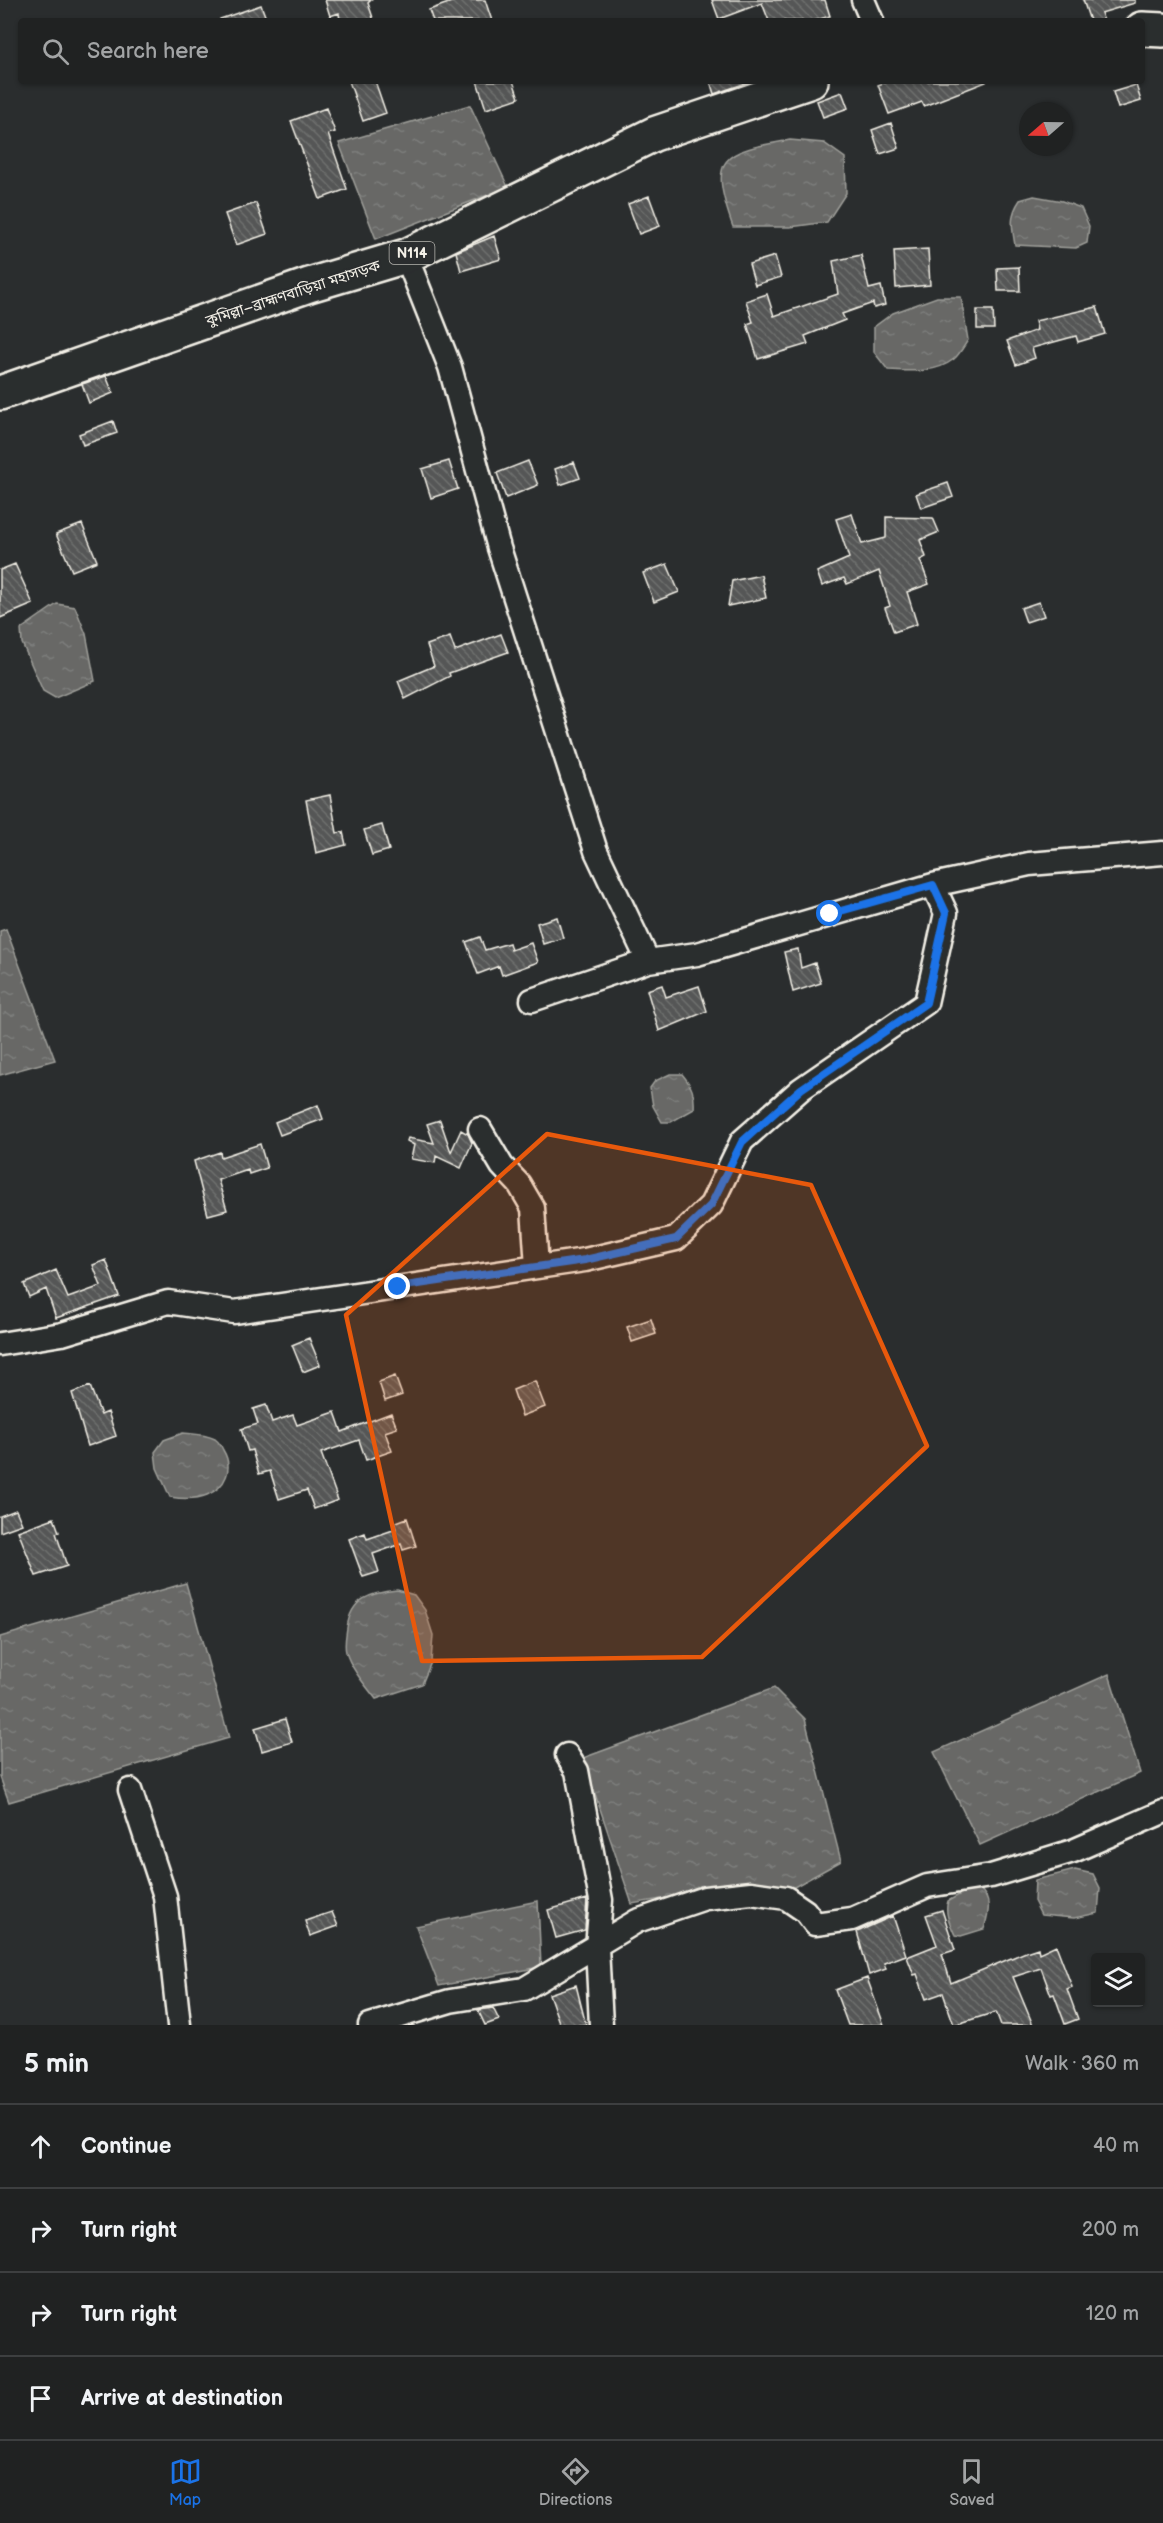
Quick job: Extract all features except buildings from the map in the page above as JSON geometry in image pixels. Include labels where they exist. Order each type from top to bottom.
[{"type":"highway","points":[[1145,29],[1163,30]]},
{"type":"highway","name":"কুমিল্লা–ব্রাহ্মণবাড়িয়া মহাসড়ক","points":[[0,393],[309,285],[406,256],[654,134],[802,84]]},
{"type":"street","points":[[863,0],[871,18]]},
{"type":"street","points":[[406,256],[450,367],[499,548],[596,851],[648,961]]},
{"type":"street","points":[[532,1000],[648,961],[697,954],[933,885],[1029,864],[1163,853]]},
{"type":"street","points":[[0,1344],[62,1334],[168,1302],[234,1312],[585,1260],[676,1239],[711,1205],[742,1142],[801,1089],[926,1003],[946,913],[933,885]]},
{"type":"street","points":[[480,1130],[502,1166],[519,1184],[533,1208],[537,1267]]},
{"type":"street","points":[[567,1755],[577,1771],[596,1862],[601,1900],[597,1947],[601,2025]]},
{"type":"street","points":[[130,1790],[165,1896],[179,2025]]},
{"type":"street","points":[[370,2025],[450,2001],[524,1989],[637,1921],[705,1898],[751,1893],[786,1898],[805,1911],[815,1924],[852,1919],[927,1886],[991,1876],[1073,1851],[1163,1812]]},
{"type":"highlighted area","points":[[547,1134],[811,1185],[927,1446],[702,1657],[422,1661],[346,1315]]},
{"type":"water","points":[[470,105],[508,187],[376,239],[339,143]]},
{"type":"water","points":[[790,140],[824,143],[845,158],[846,193],[827,222],[790,227],[733,227],[722,185],[722,171],[726,161],[735,154],[748,149]]},
{"type":"water","points":[[1034,196],[1062,201],[1081,208],[1089,226],[1087,243],[1076,248],[1015,245],[1012,227],[1014,211],[1020,200]]},
{"type":"water","points":[[937,297],[961,297],[968,340],[954,359],[939,367],[922,371],[888,370],[874,352],[874,327],[893,313]]},
{"type":"water","points":[[57,604],[75,607],[86,634],[95,681],[55,698],[43,691],[22,643],[21,629]]},
{"type":"water","points":[[6,929],[55,1060],[0,1075],[0,931]]},
{"type":"water","points":[[670,1074],[682,1074],[688,1082],[693,1094],[694,1109],[671,1122],[662,1122],[653,1106],[650,1088],[655,1081]]},
{"type":"water","points":[[183,1433],[215,1439],[221,1445],[226,1457],[228,1470],[223,1482],[214,1492],[202,1497],[188,1499],[170,1497],[157,1468],[155,1452],[164,1440]]},
{"type":"water","points":[[186,1583],[229,1738],[9,1802],[0,1777],[0,1637]]},
{"type":"water","points":[[397,1590],[414,1595],[425,1610],[433,1635],[431,1662],[422,1684],[376,1699],[348,1658],[345,1646],[347,1628],[353,1610],[363,1599],[370,1595]]},
{"type":"water","points":[[1109,1674],[1140,1773],[980,1845],[934,1752]]},
{"type":"water","points":[[774,1688],[805,1719],[841,1861],[787,1891],[750,1884],[632,1904],[583,1758]]},
{"type":"water","points":[[1075,1870],[1093,1874],[1100,1888],[1098,1913],[1074,1918],[1041,1915],[1034,1901],[1035,1880]]},
{"type":"water","points":[[980,1889],[988,1903],[984,1929],[961,1936],[955,1935],[947,1914],[948,1901],[966,1891]]},
{"type":"water","points":[[538,1901],[541,1967],[439,1986],[416,1926]]},
{"type":"route","points":[[398,1287],[585,1260],[676,1239],[711,1205],[742,1142],[801,1089],[926,1003],[946,913],[933,885],[830,914]]}]
